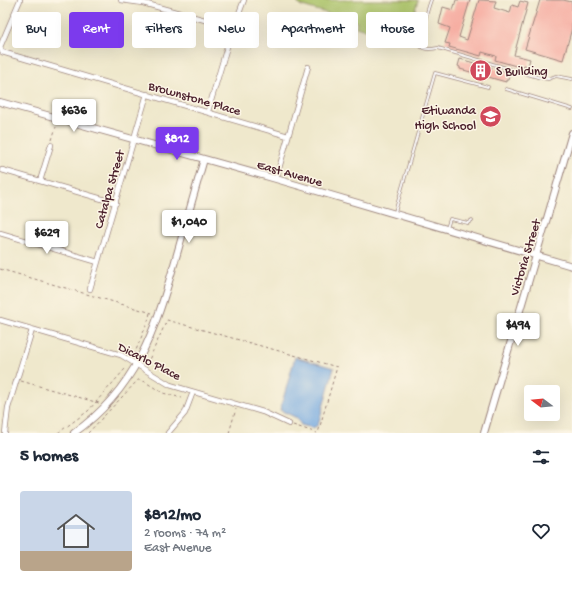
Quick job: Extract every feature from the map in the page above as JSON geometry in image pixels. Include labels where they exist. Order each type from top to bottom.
[{"type":"street","name":"Brownstone Place","points":[[20,0],[0,46],[2,52],[94,80],[208,111],[288,136]]},
{"type":"street","points":[[121,0],[150,5],[204,20]]},
{"type":"street","points":[[240,12],[244,0]]},
{"type":"street","points":[[208,111],[227,48]]},
{"type":"street","points":[[276,179],[308,67]]},
{"type":"street","name":"Catalpa Street","points":[[90,289],[147,94]]},
{"type":"street","name":"East Avenue","points":[[0,102],[276,179],[572,266]]},
{"type":"street","name":"Victoria Street","points":[[484,433],[572,133]]},
{"type":"street","points":[[40,181],[51,145]]},
{"type":"street","points":[[74,433],[106,406],[122,387],[137,365],[160,314],[204,159]]},
{"type":"street","points":[[2,170],[116,203]]},
{"type":"street","points":[[0,232],[98,262]]},
{"type":"street","name":"Dicarlo Place","points":[[0,320],[121,355],[170,385],[263,412],[289,424]]},
{"type":"street","points":[[5,433],[8,408],[32,330]]},
{"type":"street","points":[[168,433],[186,413],[193,392]]},
{"type":"lane","points":[[431,0],[419,36],[419,43],[424,48],[438,48],[541,78],[548,79],[556,76],[572,79]]},
{"type":"lane","points":[[395,214],[435,73],[488,87]]},
{"type":"lane","points":[[506,89],[572,109]]},
{"type":"lane","points":[[447,229],[451,215]]},
{"type":"lane","points":[[450,219],[468,223],[472,220]]},
{"type":"path","points":[[51,145],[56,127]]},
{"type":"path","points":[[0,269],[153,313]]},
{"type":"path","points":[[134,355],[150,312]]},
{"type":"path","points":[[147,364],[166,320],[337,367],[317,433],[289,424]]},
{"type":"path","points":[[58,433],[98,403],[125,369]]},
{"type":"path","points":[[17,380],[98,403]]},
{"type":"path","points":[[88,433],[138,380],[142,380],[163,393],[182,398]]},
{"type":"path","points":[[229,433],[237,404]]},
{"type":"green space","points":[[297,0],[418,0],[415,12],[366,12],[366,30],[358,28],[358,12],[323,12],[299,5]]},
{"type":"water","points":[[295,357],[334,368],[318,425],[313,428],[301,425],[297,418],[280,410]]},
{"type":"building","points":[[456,0],[470,0],[459,37],[467,40],[479,0],[496,1],[494,8],[510,13],[512,5],[518,7],[520,1],[528,3],[514,55],[530,59],[528,66],[524,65],[523,68],[495,60],[496,56],[482,52],[481,56],[449,47],[450,44],[445,43],[450,28],[439,24],[443,7],[453,10]]},
{"type":"building","points":[[540,0],[563,0],[572,2],[572,28],[563,60],[525,49]]},
{"type":"building","name":"S Building","points":[[460,59],[510,73],[508,80],[506,80],[506,82],[460,69],[458,66]]},
{"type":"place","name":"S Building","points":[[481,70]]},
{"type":"place","name":"Etiwanda High School","points":[[491,116]]}]
